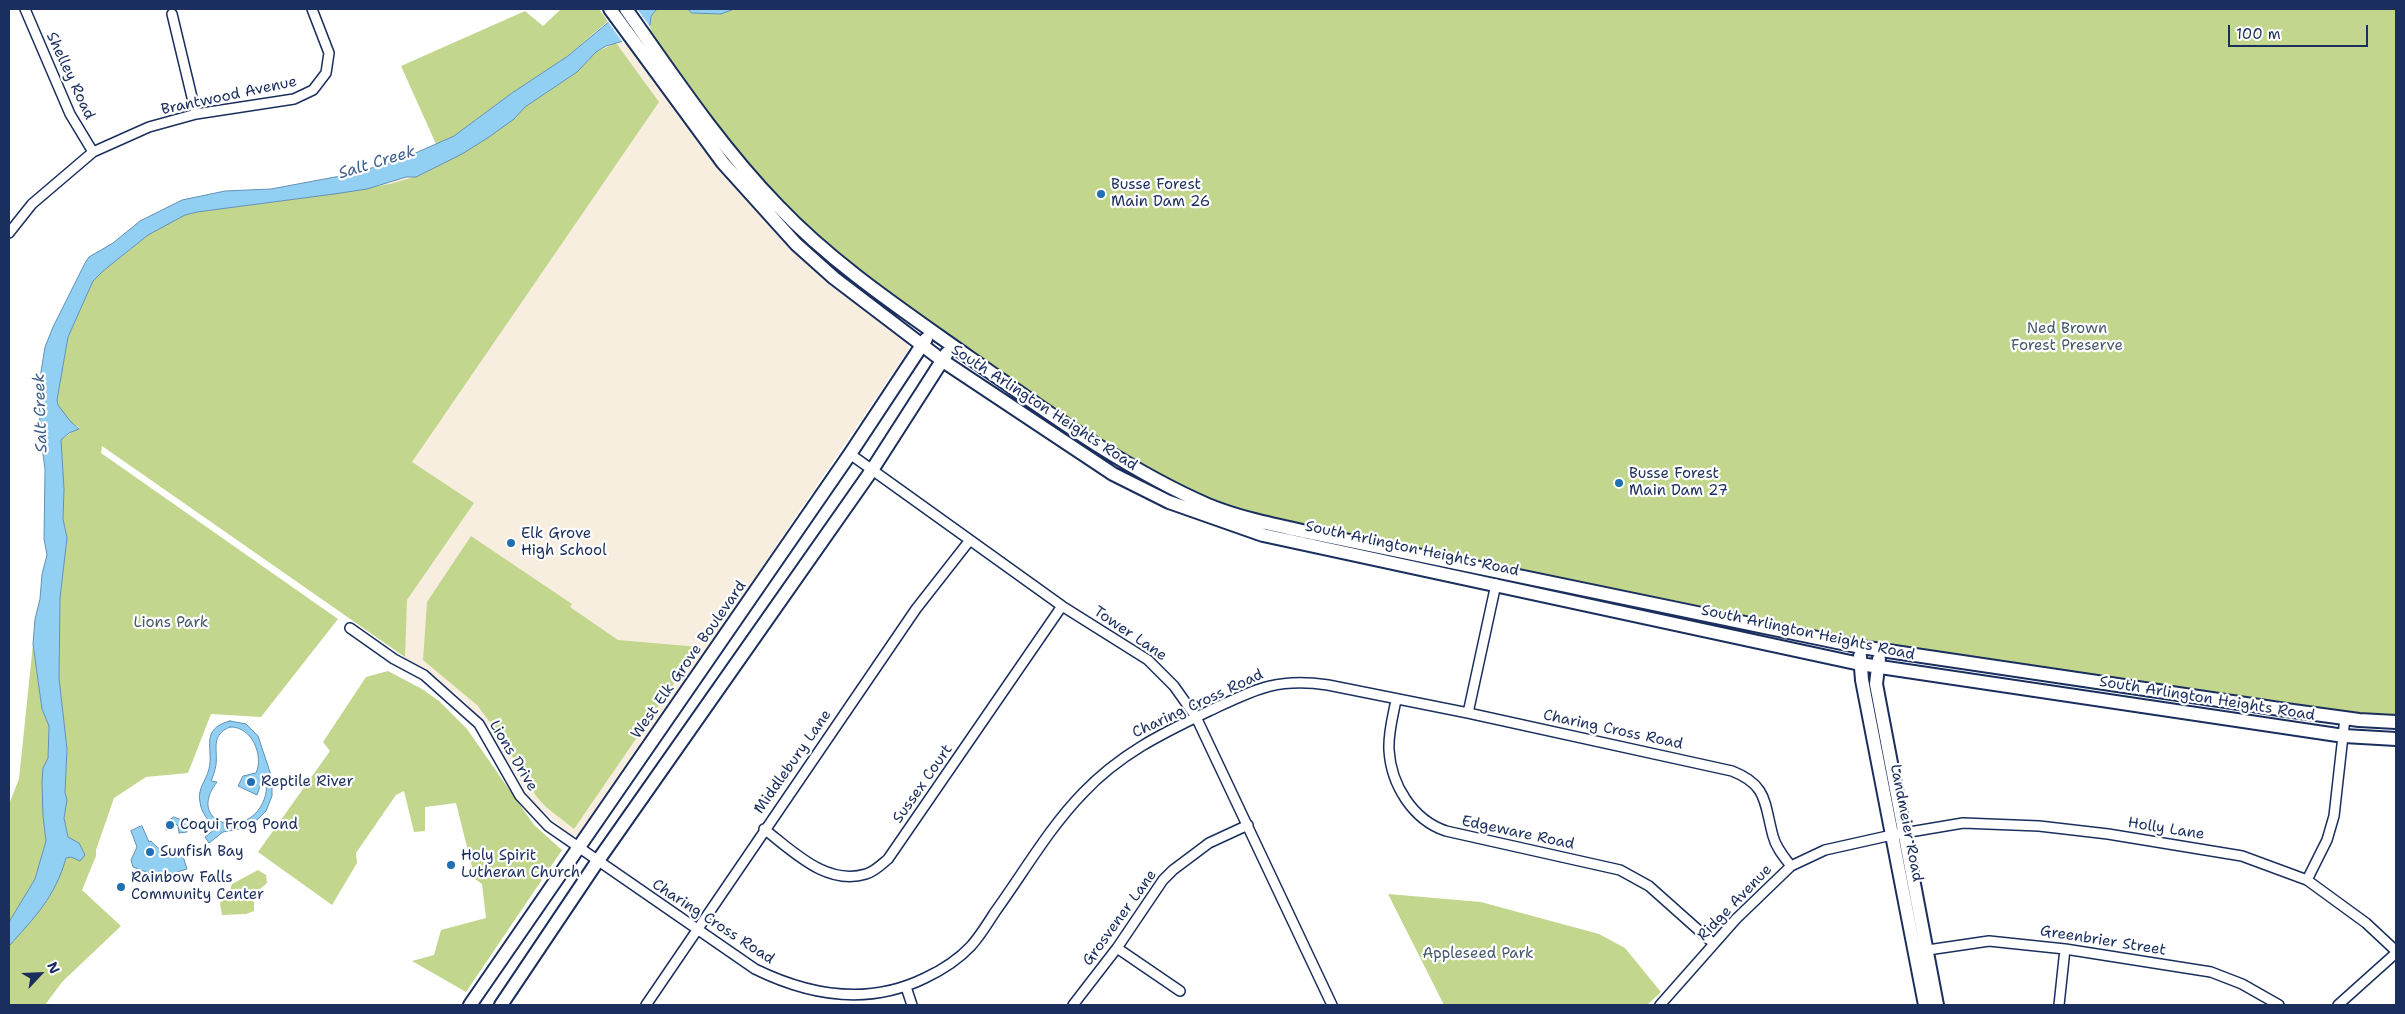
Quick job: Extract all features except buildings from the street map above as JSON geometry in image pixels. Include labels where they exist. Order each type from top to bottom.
[{"type":"main road","name":"South Arlington Heights Road","points":[[610,9],[642,42],[731,155],[780,209],[848,268],[931,331],[1036,404],[1118,458],[1201,502],[1237,515],[1316,534],[1860,647],[2345,718],[2396,722]]},
{"type":"main road","name":"South Arlington Heights Road","points":[[626,9],[642,42],[722,163],[796,244],[834,278],[943,361],[1113,474],[1170,502],[1263,535],[1860,664],[2344,736],[2396,739]]},
{"type":"main road","name":"West Elk Grove Boulevard","points":[[470,1005],[850,454],[931,331]]},
{"type":"main road","points":[[501,1005],[597,862],[872,470],[952,345]]},
{"type":"main road","name":"Landmeier Road","points":[[1860,647],[1860,664],[1898,834],[1921,951],[1937,1005]]},
{"type":"main road","name":"Landmeier Road","points":[[1880,650],[1876,684],[1898,834]]},
{"type":"main road","name":"Landmeier Road","points":[[1921,951],[1925,1005]]},
{"type":"street","name":"Shelley Road","points":[[25,9],[70,114],[94,152]]},
{"type":"street","name":"Brantwood Avenue","points":[[10,226],[32,204],[94,152],[149,127],[196,114],[294,99],[313,90],[326,73],[330,53],[312,9]]},
{"type":"street","points":[[172,14],[196,114]]},
{"type":"street","name":"Tower Lane","points":[[850,454],[1062,606],[1148,660],[1174,686],[1196,718],[1332,1005]]},
{"type":"street","name":"Middlebury Lane","points":[[646,1005],[764,829],[916,609],[970,540]]},
{"type":"street","points":[[1468,713],[1496,584]]},
{"type":"street","name":"Sussex Court","points":[[764,829],[823,872],[845,878],[867,874],[888,859],[1062,606]]},
{"type":"street","name":"Lions Drive","points":[[350,628],[394,659],[424,675],[479,724],[520,796],[548,826],[578,848]]},
{"type":"street","name":"Charing Cross Road","points":[[578,848],[697,931],[755,969],[776,979],[814,991],[839,996],[860,996],[906,987],[949,966],[971,946],[1069,809],[1099,776],[1136,748],[1256,689],[1284,682],[1305,681],[1468,713],[1732,771],[1747,777],[1758,787],[1763,796],[1777,847],[1791,866]]},
{"type":"street","name":"Edgeware Road","points":[[1396,700],[1389,736],[1390,761],[1408,803],[1424,820],[1446,831],[1620,870],[1649,886],[1713,944]]},
{"type":"street","points":[[2307,880],[2331,829],[2340,781],[2345,718]]},
{"type":"street","name":"Holly Lane","points":[[1898,834],[1976,823],[2039,826],[2226,852],[2307,880],[2366,923],[2396,952]]},
{"type":"street","name":"Grosvener Lane","points":[[1073,1005],[1117,948],[1163,880],[1173,870],[1209,843],[1248,825]]},
{"type":"street","name":"Ridge Avenue","points":[[1660,1005],[1713,944],[1766,888],[1791,866],[1825,850],[1898,834]]},
{"type":"street","name":"Greenbrier Street","points":[[1921,951],[1989,941],[2065,949],[2211,972],[2242,984],[2279,1005]]},
{"type":"street","points":[[1117,948],[1180,991]]},
{"type":"street","points":[[2058,1005],[2065,949]]},
{"type":"street","points":[[2338,1005],[2396,952]]},
{"type":"street","points":[[906,987],[912,1005]]},
{"type":"shaded area","name":"Elk Grove High School","points":[[626,41],[712,160],[757,212],[831,284],[902,336],[907,341],[909,349],[583,832],[575,836],[570,835],[531,801],[490,732],[466,703],[455,693],[79,429],[242,207],[334,194],[462,154],[570,76],[606,46]]},
{"type":"green space","points":[[561,9],[599,9],[608,21],[568,56],[512,93],[454,136],[436,144],[401,66],[525,11],[543,26]]},
{"type":"green space","name":"Ned Brown Forest Preserve","points":[[635,9],[2396,9],[2396,722],[1980,666],[1237,515],[1118,458],[839,261],[712,130]]},
{"type":"green space","name":"Lions Park","points":[[616,43],[659,102],[412,462],[474,503],[407,600],[405,657],[102,446],[101,453],[338,619],[261,717],[211,714],[188,773],[146,777],[114,798],[96,850],[96,856],[82,890],[121,926],[62,982],[45,1005],[9,1005],[9,946],[14,940],[68,837],[64,818],[67,800],[65,793],[67,749],[59,678],[60,598],[67,538],[63,519],[64,489],[61,440],[79,427],[65,416],[57,400],[68,337],[93,281],[148,235],[185,215],[334,194],[390,184],[421,175],[489,137],[514,119],[525,107],[577,72],[596,52]]},
{"type":"green space","points":[[471,536],[572,604],[570,607],[618,640],[699,647],[574,829],[546,807],[536,796],[501,737],[477,705],[423,660],[427,602]]},
{"type":"green space","points":[[33,644],[42,709],[49,726],[48,758],[43,768],[42,781],[46,841],[35,879],[9,922],[9,804],[19,779]]},
{"type":"green space","points":[[388,671],[422,689],[439,701],[467,729],[534,825],[562,850],[466,992],[412,961],[434,955],[441,930],[486,918],[482,884],[475,879],[456,803],[425,807],[425,831],[414,832],[404,791],[396,795],[356,853],[357,863],[332,905],[258,852],[330,751],[323,742],[366,677]]},
{"type":"green space","points":[[258,870],[266,875],[267,883],[254,894],[254,911],[246,914],[222,915],[220,903],[228,895],[232,884]]},
{"type":"green space","name":"Appleseed Park","points":[[1388,894],[1481,902],[1599,934],[1625,948],[1661,992],[1647,1005],[1444,1005]]},
{"type":"water","name":"Salt Creek","points":[[620,9],[657,9],[651,16],[650,25],[645,31],[634,38],[606,46],[596,52],[577,72],[525,107],[514,119],[489,137],[462,154],[416,177],[406,177],[367,189],[185,215],[148,235],[93,281],[68,337],[57,400],[58,405],[70,421],[79,429],[69,433],[61,440],[64,489],[63,519],[67,538],[60,598],[59,678],[67,749],[65,793],[67,800],[64,818],[68,837],[79,843],[85,855],[80,861],[71,857],[66,858],[56,884],[43,906],[9,946],[9,922],[35,879],[46,841],[42,781],[43,768],[48,758],[49,726],[42,709],[33,644],[42,574],[47,555],[44,539],[45,469],[40,433],[39,384],[45,347],[85,263],[89,257],[113,243],[140,221],[182,200],[225,191],[271,189],[351,174],[402,159],[454,136],[512,93],[568,56],[617,15]]},
{"type":"water","points":[[688,9],[734,9],[721,14],[692,13]]},
{"type":"water","name":"Reptile River","points":[[230,721],[246,724],[258,736],[272,778],[272,796],[266,811],[255,822],[244,828],[223,832],[209,843],[205,837],[215,829],[202,810],[199,797],[209,769],[211,734],[220,725]],"holes":[[[230,727],[238,728],[250,737],[254,743],[258,758],[256,773],[243,776],[238,786],[257,795],[264,775],[266,792],[258,811],[247,820],[235,823],[223,822],[214,818],[209,809],[209,797],[217,782],[211,781],[216,765],[216,743],[217,738],[224,730]]]},
{"type":"water","name":"Coqui Frog Pond","points":[[174,817],[184,821],[187,832],[179,833],[176,824],[174,829],[166,830],[167,822]]},
{"type":"water","name":"Sunfish Bay","points":[[142,826],[149,842],[151,841],[165,851],[182,853],[187,869],[167,875],[157,873],[154,875],[133,867],[131,860],[137,847],[131,831]]},
{"type":"pier","points":[[617,9],[637,9],[651,28],[635,41],[624,44],[606,19]]},
{"type":"place","name":"Busse Forest Main Dam 26","points":[[1101,194]]},
{"type":"place","name":"Busse Forest Main Dam 27","points":[[1619,483]]},
{"type":"place","name":"Elk Grove High School","points":[[511,543]]},
{"type":"place","name":"Reptile River","points":[[251,782]]},
{"type":"place","name":"Coqui Frog Pond","points":[[170,825]]},
{"type":"place","name":"Sunfish Bay","points":[[150,852]]},
{"type":"place","name":"Holy Spirit Lutheran Church","points":[[451,865]]},
{"type":"place","name":"Rainbow Falls Community Center","points":[[121,887]]}]
